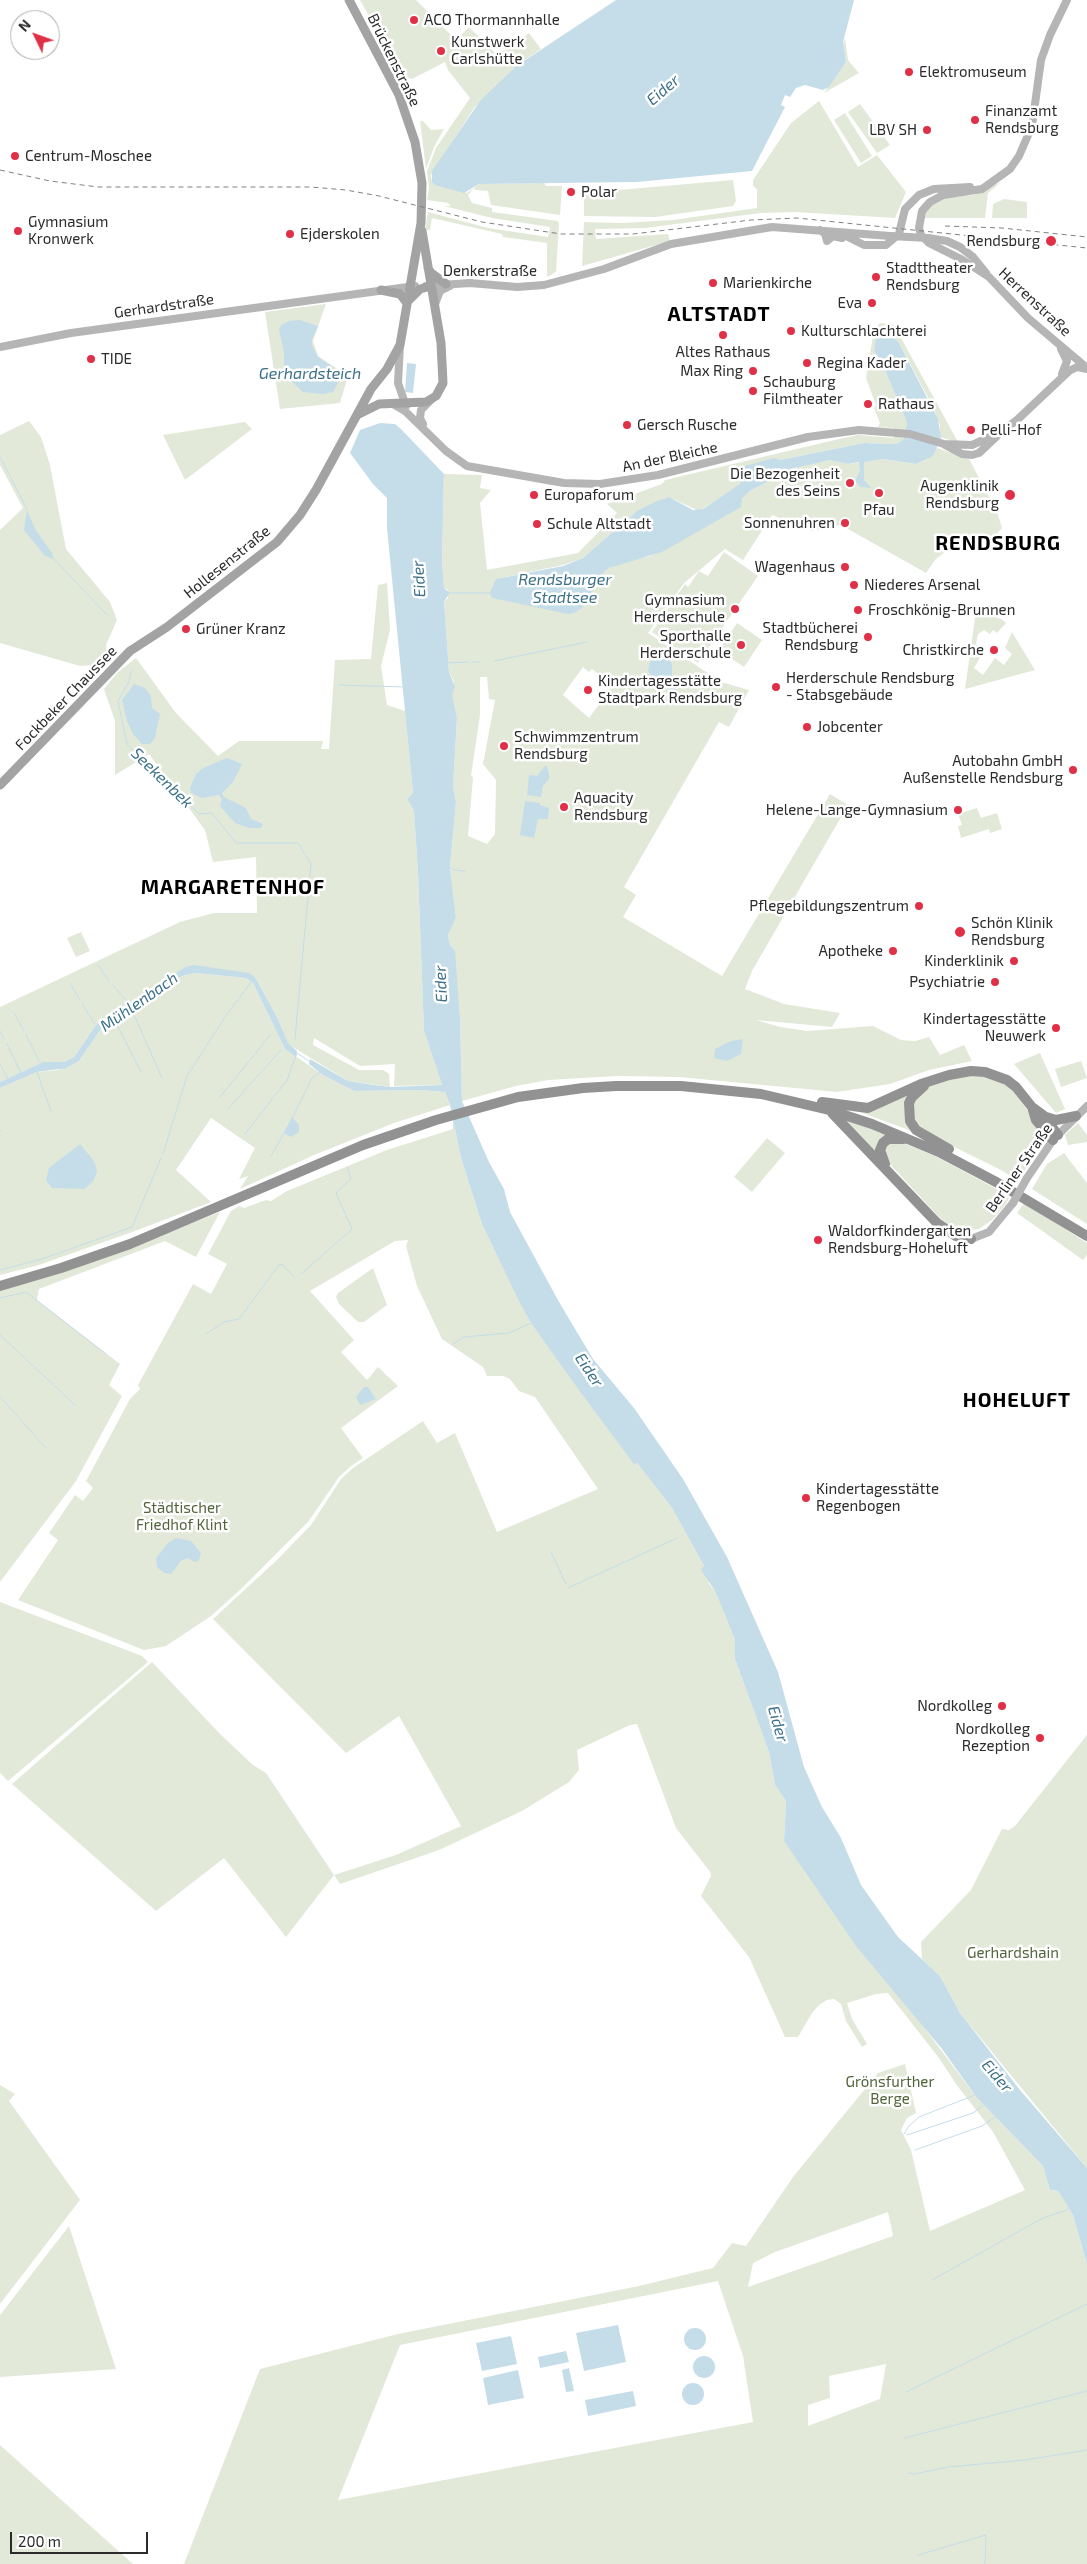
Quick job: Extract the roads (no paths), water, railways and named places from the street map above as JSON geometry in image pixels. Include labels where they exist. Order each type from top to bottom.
[{"type":"highway","points":[[827,1106],[868,1108],[929,1082],[960,1073],[985,1072],[1006,1080],[1020,1092],[1032,1107],[1043,1115],[1056,1120],[1076,1116]]},
{"type":"highway","points":[[929,1082],[912,1097],[908,1112],[910,1121],[916,1130],[937,1144]]},
{"type":"highway","points":[[0,1280],[119,1242],[225,1202],[341,1148],[484,1102],[583,1088],[647,1085],[718,1089],[761,1094],[827,1106],[874,1118],[937,1144],[981,1167],[1087,1229]]},
{"type":"highway","points":[[827,1106],[912,1140],[998,1183],[1087,1236]]},
{"type":"highway","points":[[827,1106],[945,1230],[956,1236],[971,1238]]},
{"type":"highway","points":[[1032,1107],[1036,1120],[1055,1137]]},
{"type":"highway","points":[[1043,1115],[1055,1137]]},
{"type":"highway","points":[[891,1173],[881,1156],[881,1146],[888,1139],[912,1140]]},
{"type":"highway","points":[[0,1286],[61,1268],[130,1244],[225,1202]]},
{"type":"main road","name":"Brückenstraße","points":[[349,0],[394,84],[408,119],[422,183],[421,223],[412,294],[400,345]]},
{"type":"main road","points":[[818,229],[825,234],[827,241],[830,238],[838,237],[871,247],[886,245],[899,234],[904,213],[911,201],[923,192],[936,193],[989,183],[1010,168],[1028,138],[1032,126],[1041,60],[1050,35],[1067,0]]},
{"type":"main road","name":"Herrenstraße","points":[[936,193],[924,208],[919,228],[924,239],[934,246],[962,259],[989,277],[1055,341],[1087,368]]},
{"type":"main road","name":"Brückenstraße","points":[[421,223],[426,263],[441,343],[443,383],[436,396]]},
{"type":"main road","name":"Denkerstraße","points":[[431,286],[446,284],[523,287],[544,285],[604,269],[685,240],[753,229],[772,227],[818,229],[840,233]]},
{"type":"main road","points":[[840,233],[858,243]]},
{"type":"main road","points":[[840,233],[928,238],[947,241],[960,247],[979,264],[989,277]]},
{"type":"main road","points":[[426,263],[431,273],[446,284]]},
{"type":"main road","points":[[412,294],[420,294],[433,304],[440,291],[460,284]]},
{"type":"main road","points":[[381,290],[398,293],[405,298],[431,286]]},
{"type":"main road","name":"Gerhardstraße","points":[[0,347],[71,333],[337,295],[381,290],[412,294]]},
{"type":"main road","points":[[1055,341],[1067,360],[1067,367],[1058,380]]},
{"type":"main road","name":"An der Bleiche","points":[[400,345],[398,383],[410,415],[456,459],[475,469],[582,484],[630,481],[808,437],[859,430],[910,434],[944,444],[967,446],[1001,432]]},
{"type":"main road","name":"Hollesenstraße","points":[[130,651],[167,627],[277,542],[300,515],[316,490],[355,416],[371,389],[387,369],[400,345]]},
{"type":"main road","points":[[944,444],[962,454],[972,455],[989,445],[1058,380],[1077,367],[1087,368]]},
{"type":"main road","points":[[355,416],[379,404],[426,402],[436,396]]},
{"type":"main road","points":[[426,430],[420,414],[424,406],[436,396]]},
{"type":"main road","points":[[393,404],[410,415]]},
{"type":"main road","name":"Fockbeker Chaussee","points":[[0,785],[130,651]]},
{"type":"main road","name":"Berliner Straße","points":[[971,1238],[989,1232],[1012,1203],[1055,1137],[1087,1106]]},
{"type":"water","name":"Eider","points":[[616,0],[854,0],[843,42],[846,62],[829,87],[823,90],[805,85],[796,88],[790,97],[785,95],[781,105],[785,107],[752,171],[637,182],[479,184],[464,193],[435,185],[432,182],[432,171],[480,101],[515,67]]},
{"type":"water","name":"Gerhardsteich","points":[[300,320],[318,326],[312,339],[312,345],[318,357],[333,367],[339,375],[338,383],[333,392],[323,394],[303,392],[289,379],[284,368],[284,352],[279,330],[281,325],[289,321]]},
{"type":"water","name":"Rendsburger Stadtsee","points":[[884,327],[899,343],[938,419],[941,438],[933,456],[916,464],[883,459],[864,462],[864,480],[871,488],[860,487],[855,481],[860,471],[859,462],[848,464],[830,460],[794,468],[750,491],[742,498],[741,507],[662,552],[609,568],[604,572],[583,607],[574,613],[568,614],[492,598],[490,593],[496,579],[563,566],[583,558],[638,510],[657,501],[669,497],[693,510],[703,509],[740,484],[745,466],[774,458],[780,460],[864,443],[896,444],[903,440],[907,423],[883,365],[874,351],[878,328]]},
{"type":"water","points":[[407,363],[416,364],[413,393],[405,392]]},
{"type":"water","name":"Eider","points":[[380,423],[395,424],[444,474],[442,560],[444,588],[450,593],[444,601],[449,672],[455,687],[452,695],[457,718],[453,787],[456,802],[450,867],[456,918],[448,935],[450,945],[455,951],[460,1017],[462,1101],[489,1162],[504,1189],[510,1212],[559,1302],[593,1359],[634,1408],[683,1479],[727,1557],[778,1672],[804,1767],[822,1807],[841,1838],[861,1885],[898,1937],[940,1976],[960,2013],[1020,2090],[1087,2168],[1087,2264],[1073,2215],[1058,2191],[1050,2190],[1043,2166],[977,2098],[942,2049],[856,1946],[784,1841],[786,1801],[775,1785],[769,1752],[735,1659],[735,1640],[715,1591],[701,1570],[704,1566],[672,1508],[637,1463],[634,1464],[581,1393],[531,1323],[520,1303],[482,1224],[461,1158],[450,1105],[445,1092],[420,1090],[354,1091],[323,1075],[309,1064],[310,1059],[348,1081],[390,1087],[442,1085],[424,1031],[414,811],[407,799],[413,793],[387,528],[387,498],[373,484],[350,453],[360,430]]},
{"type":"water","points":[[27,510],[35,529],[52,553],[54,559],[45,556],[24,530]]},
{"type":"water","points":[[661,654],[670,660],[672,665],[672,677],[678,685],[674,692],[656,683],[648,671],[650,662]]},
{"type":"water","points":[[134,684],[145,688],[151,696],[152,708],[160,714],[155,738],[150,744],[142,744],[133,734],[127,721],[122,700]]},
{"type":"water","points":[[227,758],[242,764],[233,782],[222,793],[224,797],[246,808],[251,819],[263,824],[261,828],[249,828],[235,823],[220,806],[222,799],[219,795],[202,798],[191,793],[190,788],[196,774],[203,768]]},
{"type":"water","points":[[546,765],[549,779],[543,786],[541,797],[527,795],[529,775],[537,776]]},
{"type":"water","points":[[525,801],[540,803],[540,805],[549,808],[548,819],[538,819],[534,838],[520,835]]},
{"type":"water","points":[[194,965],[249,973],[255,977],[277,1017],[288,1043],[297,1051],[296,1057],[285,1049],[253,983],[246,978],[195,973],[182,976],[101,1029],[79,1061],[66,1068],[37,1072],[0,1088],[0,1082],[43,1062],[64,1062],[74,1057],[96,1025],[185,967]]},
{"type":"water","points":[[743,1039],[741,1054],[727,1061],[714,1058],[715,1049],[731,1041]]},
{"type":"water","points":[[292,1117],[299,1125],[299,1132],[291,1137],[284,1133]]},
{"type":"water","points":[[80,1144],[94,1161],[97,1171],[94,1180],[85,1189],[52,1188],[46,1180],[49,1168]]},
{"type":"water","points":[[364,1387],[368,1387],[376,1399],[360,1405],[356,1397]]},
{"type":"water","points":[[176,1538],[191,1541],[201,1553],[199,1560],[195,1562],[187,1558],[181,1561],[171,1574],[164,1573],[157,1567],[156,1558],[168,1543]]},
{"type":"water","points":[[618,2325],[626,2362],[584,2371],[576,2333]]},
{"type":"water","points":[[695,2328],[703,2331],[706,2339],[703,2347],[695,2350],[687,2347],[684,2339],[687,2331]]},
{"type":"water","points":[[511,2336],[517,2364],[482,2371],[476,2343]]},
{"type":"water","points":[[566,2351],[569,2362],[540,2368],[538,2357]]},
{"type":"water","points":[[704,2356],[712,2359],[715,2367],[712,2375],[704,2378],[696,2375],[693,2367],[696,2359]]},
{"type":"water","points":[[569,2368],[574,2391],[566,2392],[562,2370]]},
{"type":"water","points":[[518,2370],[524,2398],[488,2405],[483,2378]]},
{"type":"water","points":[[693,2383],[701,2386],[704,2394],[701,2402],[693,2405],[685,2402],[682,2394],[685,2386]]},
{"type":"water","points":[[633,2391],[636,2406],[588,2416],[585,2400]]},
{"type":"waterway","name":"Seekenbek","points":[[0,457],[27,509]]},
{"type":"waterway","name":"Seekenbek","points":[[53,558],[107,615]]},
{"type":"waterway","points":[[450,593],[490,593]]},
{"type":"waterway","points":[[494,661],[587,642]]},
{"type":"waterway","points":[[448,663],[468,662]]},
{"type":"waterway","points":[[472,662],[479,662]]},
{"type":"waterway","name":"Seekenbek","points":[[131,671],[129,682],[118,701],[127,744],[199,814],[212,813],[236,843],[298,843],[311,864],[295,1039]]},
{"type":"waterway","points":[[338,685],[405,687]]},
{"type":"waterway","points":[[450,867],[454,870],[465,871]]},
{"type":"waterway","points":[[98,965],[109,981]]},
{"type":"waterway","points":[[163,1154],[187,1076],[227,1014],[252,981]]},
{"type":"waterway","points":[[71,985],[80,1000]]},
{"type":"waterway","points":[[113,985],[129,1004]]},
{"type":"waterway","points":[[82,1004],[95,1024]]},
{"type":"waterway","points":[[131,1008],[162,1078]]},
{"type":"waterway","points":[[14,1013],[24,1031]]},
{"type":"waterway","points":[[114,1019],[141,1072]]},
{"type":"waterway","points":[[0,1031],[4,1039]]},
{"type":"waterway","points":[[220,1097],[271,1034]]},
{"type":"waterway","points":[[26,1035],[40,1063]]},
{"type":"waterway","points":[[7,1044],[21,1073]]},
{"type":"waterway","points":[[228,1109],[281,1050]]},
{"type":"waterway","name":"Mühlenbach","points":[[297,1053],[310,1062]]},
{"type":"waterway","points":[[245,1134],[287,1080],[297,1053]]},
{"type":"waterway","points":[[0,1064],[8,1079]]},
{"type":"waterway","points":[[37,1072],[51,1111]]},
{"type":"waterway","points":[[291,1121],[312,1078],[321,1072]]},
{"type":"waterway","points":[[271,1156],[288,1126]]},
{"type":"waterway","points":[[0,1270],[42,1259],[132,1227],[161,1158]]},
{"type":"waterway","points":[[301,1274],[352,1229],[336,1193],[351,1179],[347,1167]]},
{"type":"waterway","points":[[206,1334],[224,1322],[239,1319],[279,1265],[282,1264],[295,1278]]},
{"type":"waterway","points":[[0,1298],[26,1292],[106,1354]]},
{"type":"waterway","points":[[453,1344],[464,1337],[509,1333],[531,1323]]},
{"type":"waterway","points":[[0,1335],[75,1405]]},
{"type":"waterway","points":[[0,1397],[46,1448]]},
{"type":"waterway","points":[[568,1588],[677,1538]]},
{"type":"waterway","points":[[551,1552],[566,1584]]},
{"type":"waterway","points":[[904,2134],[908,2127],[919,2117],[975,2095]]},
{"type":"waterway","points":[[907,2135],[973,2113],[983,2105]]},
{"type":"waterway","points":[[915,2150],[982,2126],[995,2117]]},
{"type":"waterway","points":[[932,2280],[1043,2218],[1068,2208]]},
{"type":"waterway","points":[[906,2392],[1087,2304]]},
{"type":"waterway","points":[[905,2438],[1087,2391]]},
{"type":"waterway","points":[[908,2473],[915,2474],[948,2467],[1025,2460],[1087,2450]]},
{"type":"waterway","points":[[918,2555],[986,2535],[985,2564]]},
{"type":"railway","points":[[0,170],[50,181],[98,187],[311,187],[346,190],[379,196],[482,222],[561,234],[633,234],[751,220],[797,218],[1087,248]]},
{"type":"railway","points":[[945,226],[1002,228],[1087,237]]},
{"type":"place","name":"ACO Thormannhalle","points":[[414,20]]},
{"type":"place","name":"Kunstwerk Carlshütte","points":[[441,51]]},
{"type":"place","name":"Elektromuseum","points":[[909,72]]},
{"type":"place","name":"Finanzamt Rendsburg","points":[[975,120]]},
{"type":"place","name":"LBV SH","points":[[927,130]]},
{"type":"place","name":"Centrum-Moschee","points":[[15,156]]},
{"type":"place","name":"Polar","points":[[571,192]]},
{"type":"place","name":"Gymnasium Kronwerk","points":[[18,231]]},
{"type":"place","name":"Ejderskolen","points":[[290,234]]},
{"type":"place","name":"Rendsburg","points":[[1051,241]]},
{"type":"place","name":"Stadttheater Rendsburg","points":[[876,277]]},
{"type":"place","name":"Marienkirche","points":[[713,283]]},
{"type":"place","name":"Eva","points":[[872,303]]},
{"type":"place","name":"Kulturschlachterei","points":[[791,331]]},
{"type":"place","name":"Altes Rathaus","points":[[723,335]]},
{"type":"place","name":"TIDE","points":[[91,359]]},
{"type":"place","name":"Regina Kader","points":[[807,363]]},
{"type":"place","name":"Max Ring","points":[[753,371]]},
{"type":"place","name":"Schauburg Filmtheater","points":[[753,391]]},
{"type":"place","name":"Rathaus","points":[[868,404]]},
{"type":"place","name":"Gersch Rusche","points":[[627,425]]},
{"type":"place","name":"Pelli-Hof","points":[[971,430]]},
{"type":"place","name":"Die Bezogenheit des Seins","points":[[850,483]]},
{"type":"place","name":"Pfau","points":[[879,493]]},
{"type":"place","name":"Europaforum","points":[[534,495]]},
{"type":"place","name":"Augenklinik Rendsburg","points":[[1010,495]]},
{"type":"place","name":"Sonnenuhren","points":[[845,523]]},
{"type":"place","name":"Schule Altstadt","points":[[537,524]]},
{"type":"place","name":"Wagenhaus","points":[[845,567]]},
{"type":"place","name":"Niederes Arsenal","points":[[854,585]]},
{"type":"place","name":"Gymnasium Herderschule","points":[[735,609]]},
{"type":"place","name":"Froschkönig-Brunnen","points":[[858,610]]},
{"type":"place","name":"Grüner Kranz","points":[[186,629]]},
{"type":"place","name":"Stadtbücherei Rendsburg","points":[[868,637]]},
{"type":"place","name":"Sporthalle Herderschule","points":[[741,645]]},
{"type":"place","name":"Christkirche","points":[[994,650]]},
{"type":"place","name":"Herderschule Rendsburg - Stabsgebäude","points":[[776,687]]},
{"type":"place","name":"Kindertagesstätte Stadtpark Rendsburg","points":[[588,690]]},
{"type":"place","name":"Jobcenter","points":[[807,727]]},
{"type":"place","name":"Schwimmzentrum Rendsburg","points":[[504,746]]},
{"type":"place","name":"Autobahn GmbH Außenstelle Rendsburg","points":[[1073,770]]},
{"type":"place","name":"Aquacity Rendsburg","points":[[564,807]]},
{"type":"place","name":"Helene-Lange-Gymnasium","points":[[958,810]]},
{"type":"place","name":"Pflegebildungszentrum","points":[[919,906]]},
{"type":"place","name":"Schön Klinik Rendsburg","points":[[960,932]]},
{"type":"place","name":"Apotheke","points":[[893,951]]},
{"type":"place","name":"Kinderklinik","points":[[1014,961]]},
{"type":"place","name":"Psychiatrie","points":[[995,982]]},
{"type":"place","name":"Kindertagesstätte Neuwerk","points":[[1056,1028]]},
{"type":"place","name":"Waldorfkindergarten Rendsburg-Hoheluft","points":[[818,1240]]},
{"type":"place","name":"Kindertagesstätte Regenbogen","points":[[806,1498]]},
{"type":"place","name":"Nordkolleg","points":[[1002,1706]]},
{"type":"place","name":"Nordkolleg Rezeption","points":[[1040,1738]]},
{"type":"district","name":"ALTSTADT","points":[[719,314]]},
{"type":"district","name":"RENDSBURG","points":[[998,543]]},
{"type":"district","name":"MARGARETENHOF","points":[[233,887]]},
{"type":"district","name":"HOHELUFT","points":[[1017,1400]]},
{"type":"park label","name":"Städtischer Friedhof Klint","points":[[182,1516]]},
{"type":"park label","name":"Gerhardshain","points":[[1013,1953]]},
{"type":"park label","name":"Grönsfurther Berge","points":[[890,2090]]}]
